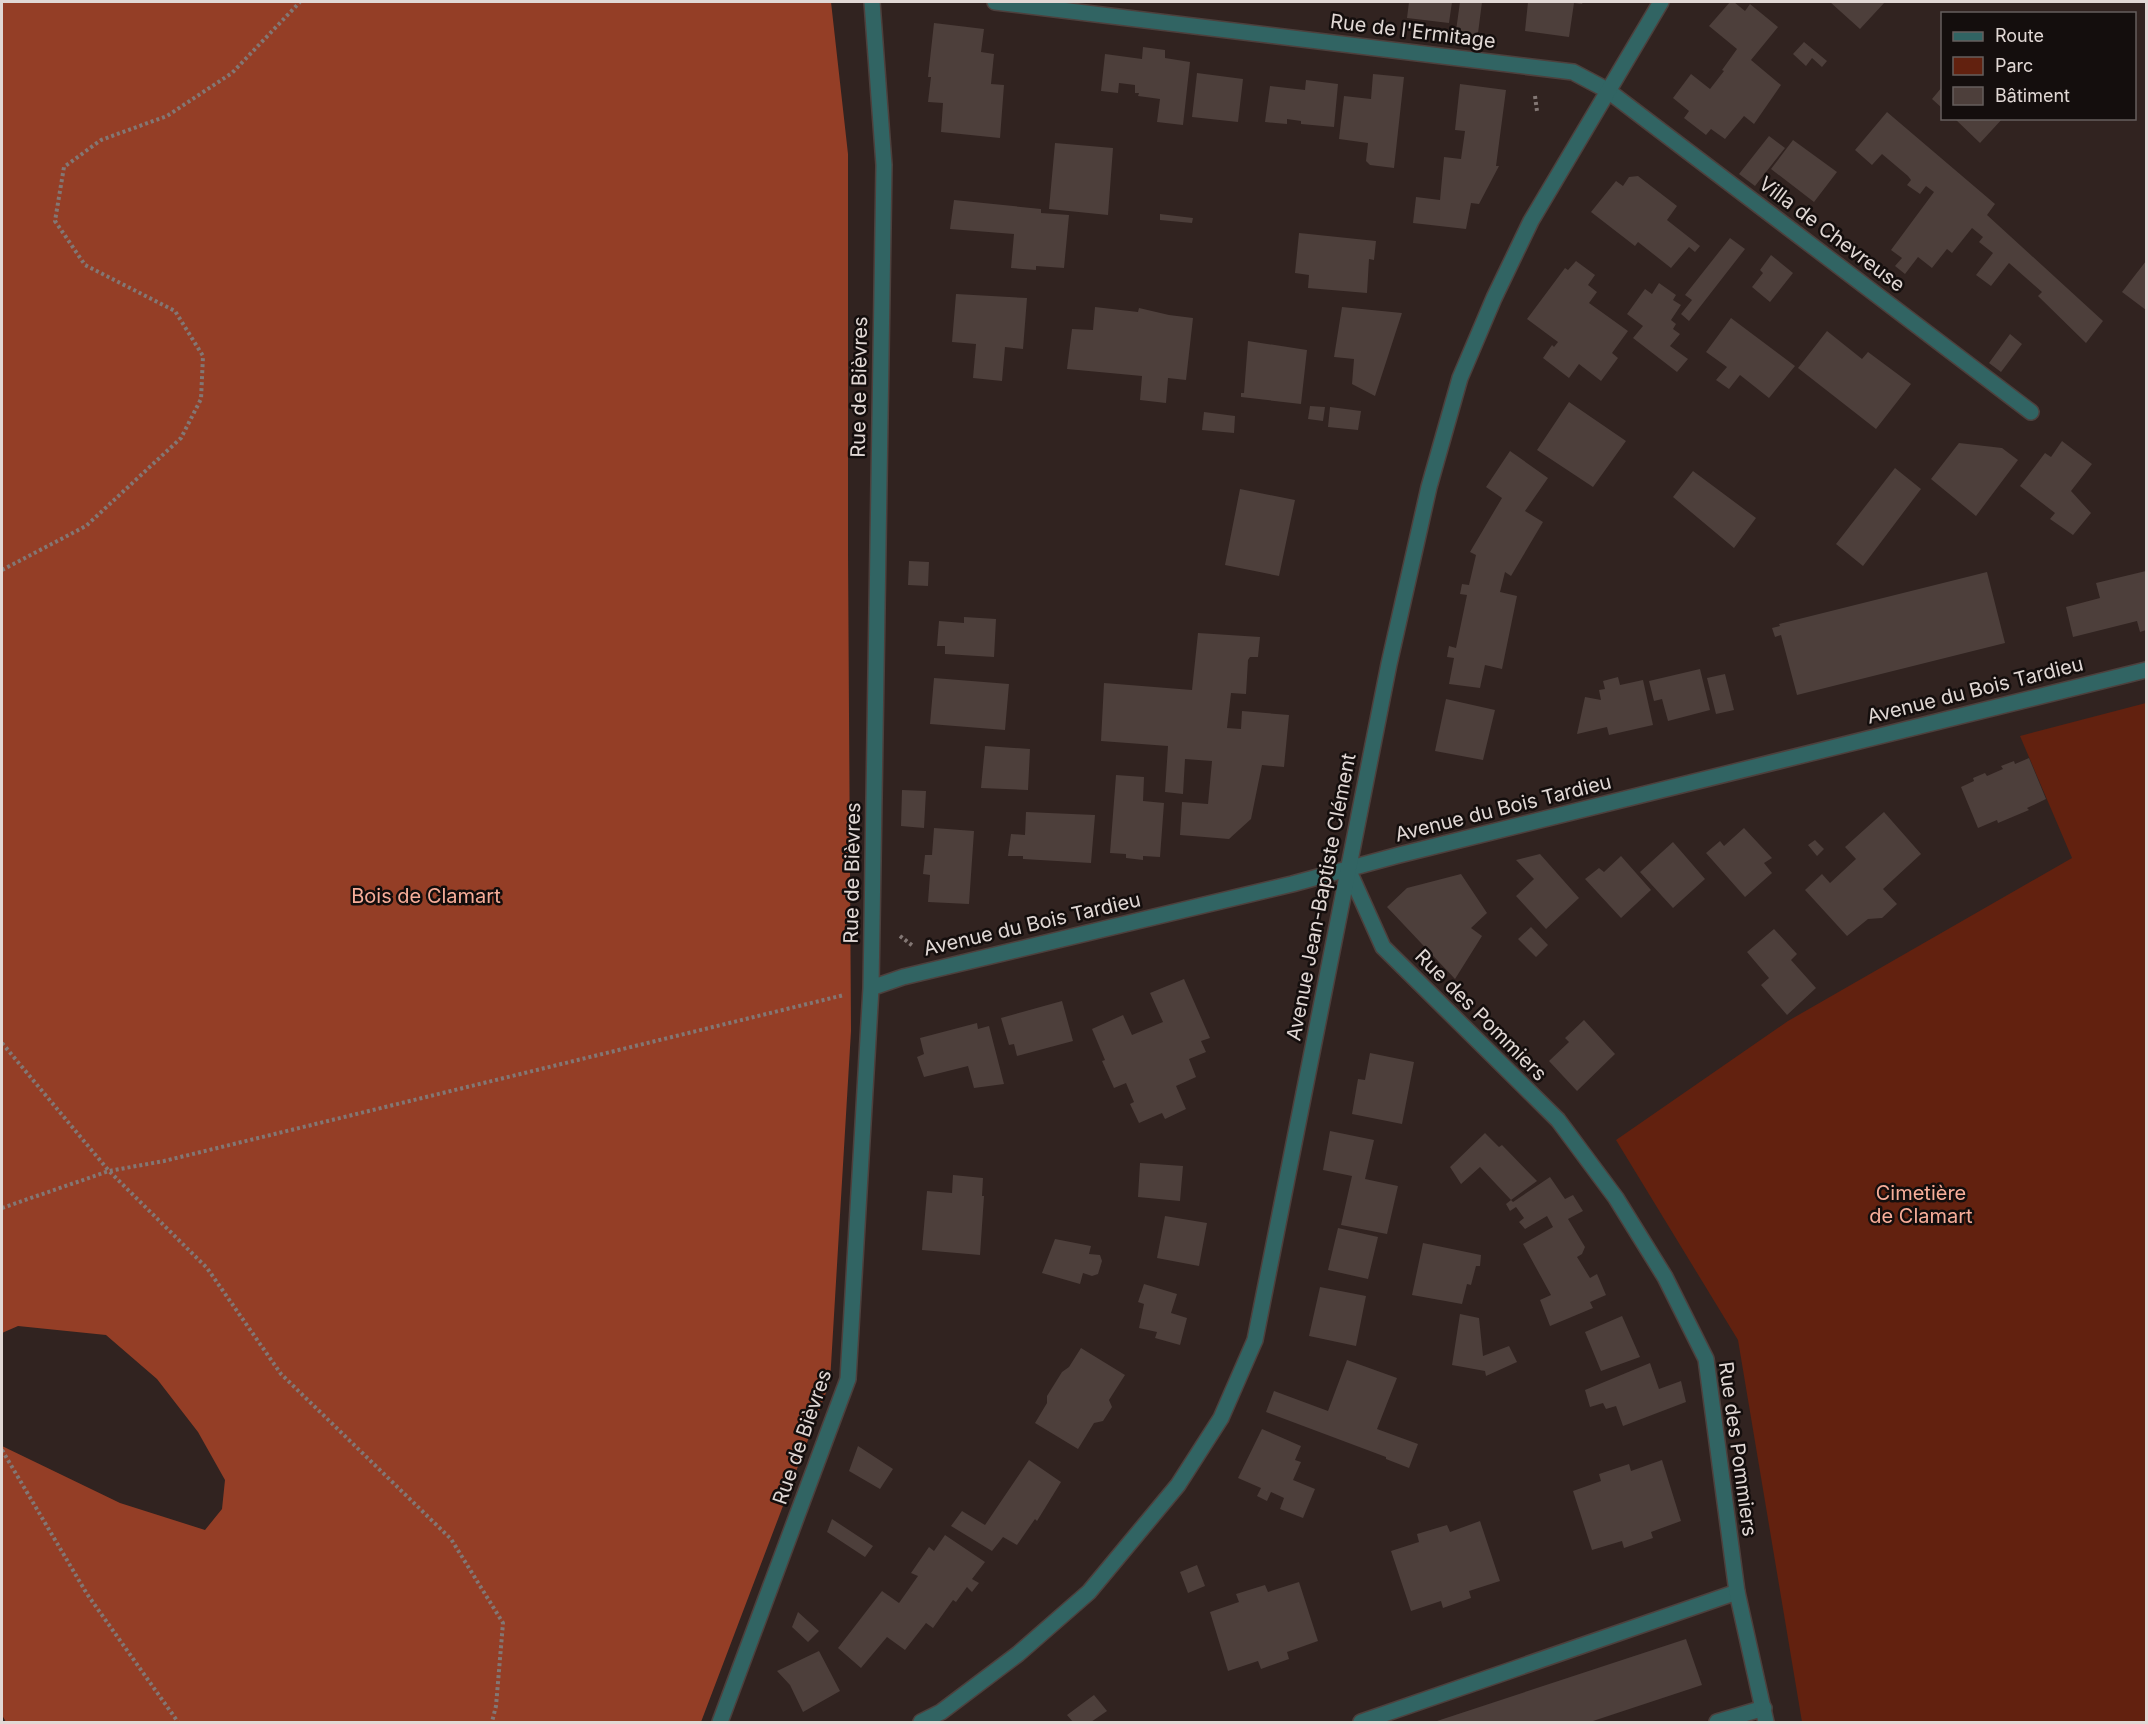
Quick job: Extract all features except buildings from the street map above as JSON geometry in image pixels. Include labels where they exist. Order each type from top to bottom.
[{"type":"street","name":"Rue de Bièvres","points":[[720,1722],[848,1379],[871,988],[884,165],[872,2]]},
{"type":"street","name":"Rue de l'Ermitage","points":[[995,2],[1573,72],[1607,90]]},
{"type":"street","name":"Avenue Jean-Baptiste Clément","points":[[921,1722],[941,1712],[1018,1654],[1089,1592],[1178,1485],[1221,1418],[1255,1340],[1389,664],[1427,498],[1461,378],[1494,298],[1531,221],[1661,2]]},
{"type":"street","name":"Villa de Chevreuse","points":[[1607,90],[2031,412]]},
{"type":"street","name":"Avenue du Bois Tardieu","points":[[871,988],[903,977],[1348,869],[2146,669]]},
{"type":"street","name":"Rue des Pommiers","points":[[1348,869],[1383,947],[1558,1120],[1616,1198],[1665,1277],[1706,1359],[1737,1592],[1765,1715]]},
{"type":"street","points":[[1361,1722],[1737,1592]]},
{"type":"street","points":[[1717,1722],[1765,1715]]},
{"type":"path","points":[[2,570],[86,526],[181,438],[201,399],[202,356],[175,311],[85,265],[55,221],[64,167],[101,140],[167,116],[232,73],[300,2]]},
{"type":"path","points":[[1532,92],[1536,99],[1537,111]]},
{"type":"path","points":[[896,933],[914,946]]},
{"type":"path","points":[[2,1208],[109,1171],[164,1161],[871,988]]},
{"type":"path","points":[[2,1043],[109,1171],[207,1268],[281,1374],[451,1539],[503,1623],[496,1706],[492,1722]]},
{"type":"path","points":[[2,1450],[87,1594],[178,1722]]},
{"type":"green space","name":"Bois de Clamart","points":[[2,2],[831,2],[848,154],[851,1031],[830,1382],[701,1722],[6,1722],[2,1715],[2,1446],[120,1503],[205,1530],[222,1509],[225,1480],[198,1432],[157,1379],[106,1335],[18,1326],[2,1333]]},
{"type":"green space","name":"Cimetière de Clamart","points":[[2146,703],[2146,1722],[1802,1722],[1738,1340],[1616,1140],[1788,1021],[2072,858],[2020,736]]}]
